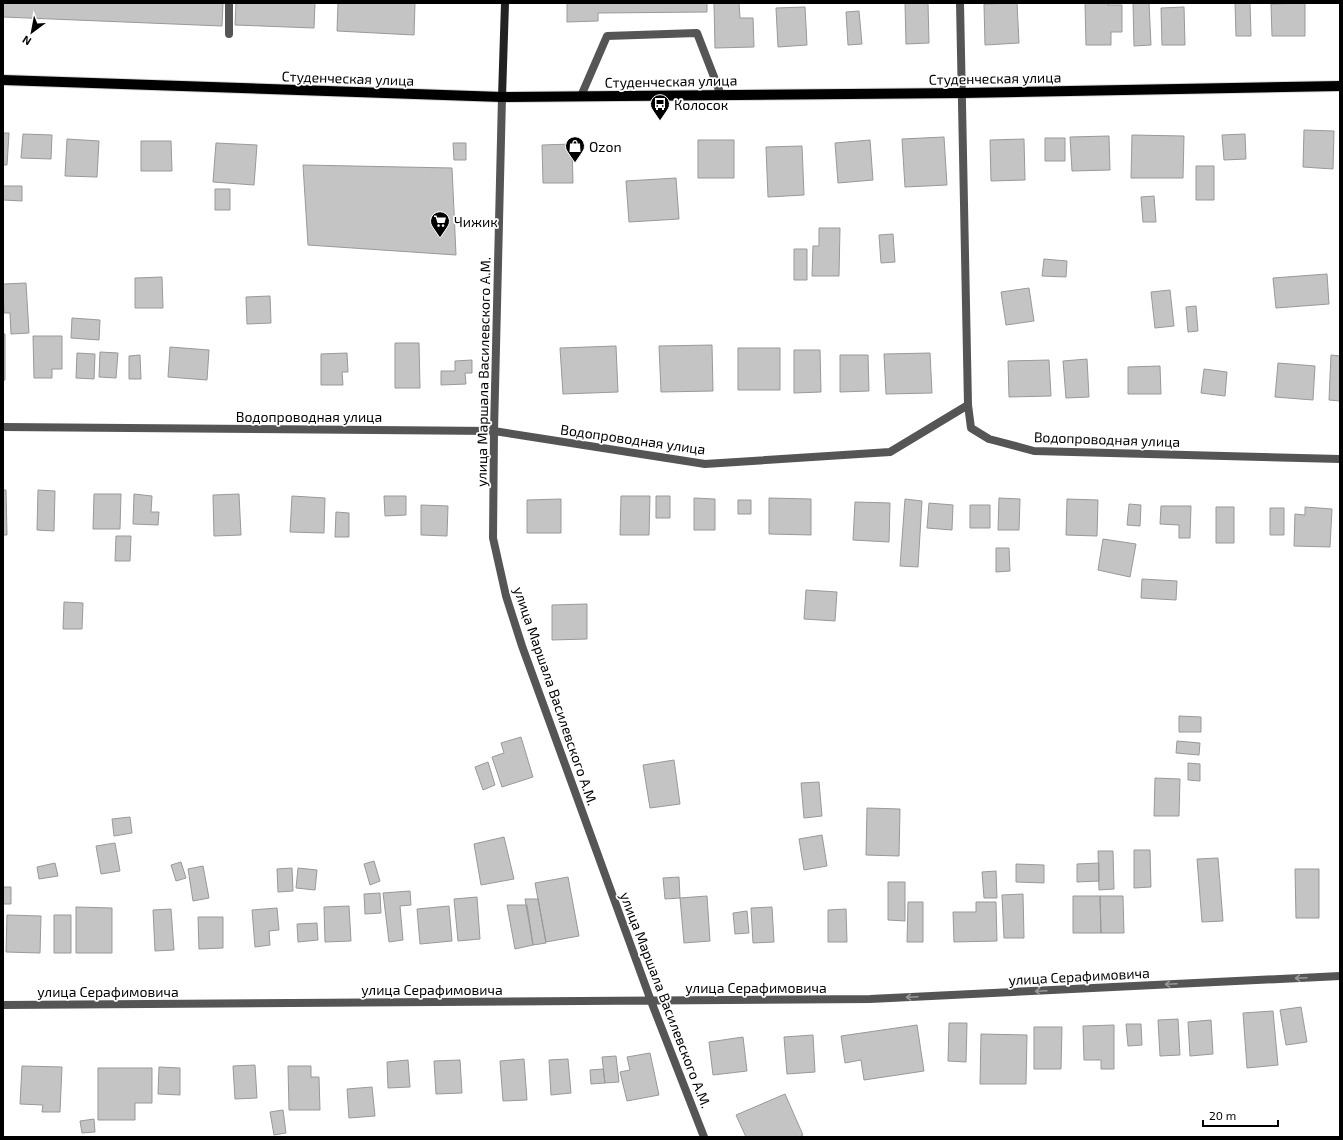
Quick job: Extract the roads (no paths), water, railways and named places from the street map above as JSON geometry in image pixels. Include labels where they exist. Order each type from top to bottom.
[{"type":"main road","name":"улица Маршала Василевского А.М.","points":[[502,97],[505,3]]},
{"type":"main road","name":"Студенческая улица","points":[[3,80],[502,97],[962,93],[1340,86]]},
{"type":"street","points":[[229,3],[229,34]]},
{"type":"street","points":[[960,3],[968,404]]},
{"type":"street","points":[[581,96],[607,36],[697,33],[721,95]]},
{"type":"street","name":"улица Маршала Василевского А.М.","points":[[502,97],[493,538],[506,596],[522,646],[651,1001],[704,1137]]},
{"type":"street","name":"Водопроводная улица","points":[[3,427],[494,431],[706,464],[890,452],[968,404],[971,428],[990,439],[1034,451],[1340,459]]},
{"type":"street","name":"улица Серафимовича","points":[[3,1004],[870,999],[1340,976]]},
{"type":"place","name":"Колосок","points":[[660,121]]},
{"type":"place","name":"Ozon","points":[[575,163]]},
{"type":"place","name":"Чижик","points":[[440,238]]}]
